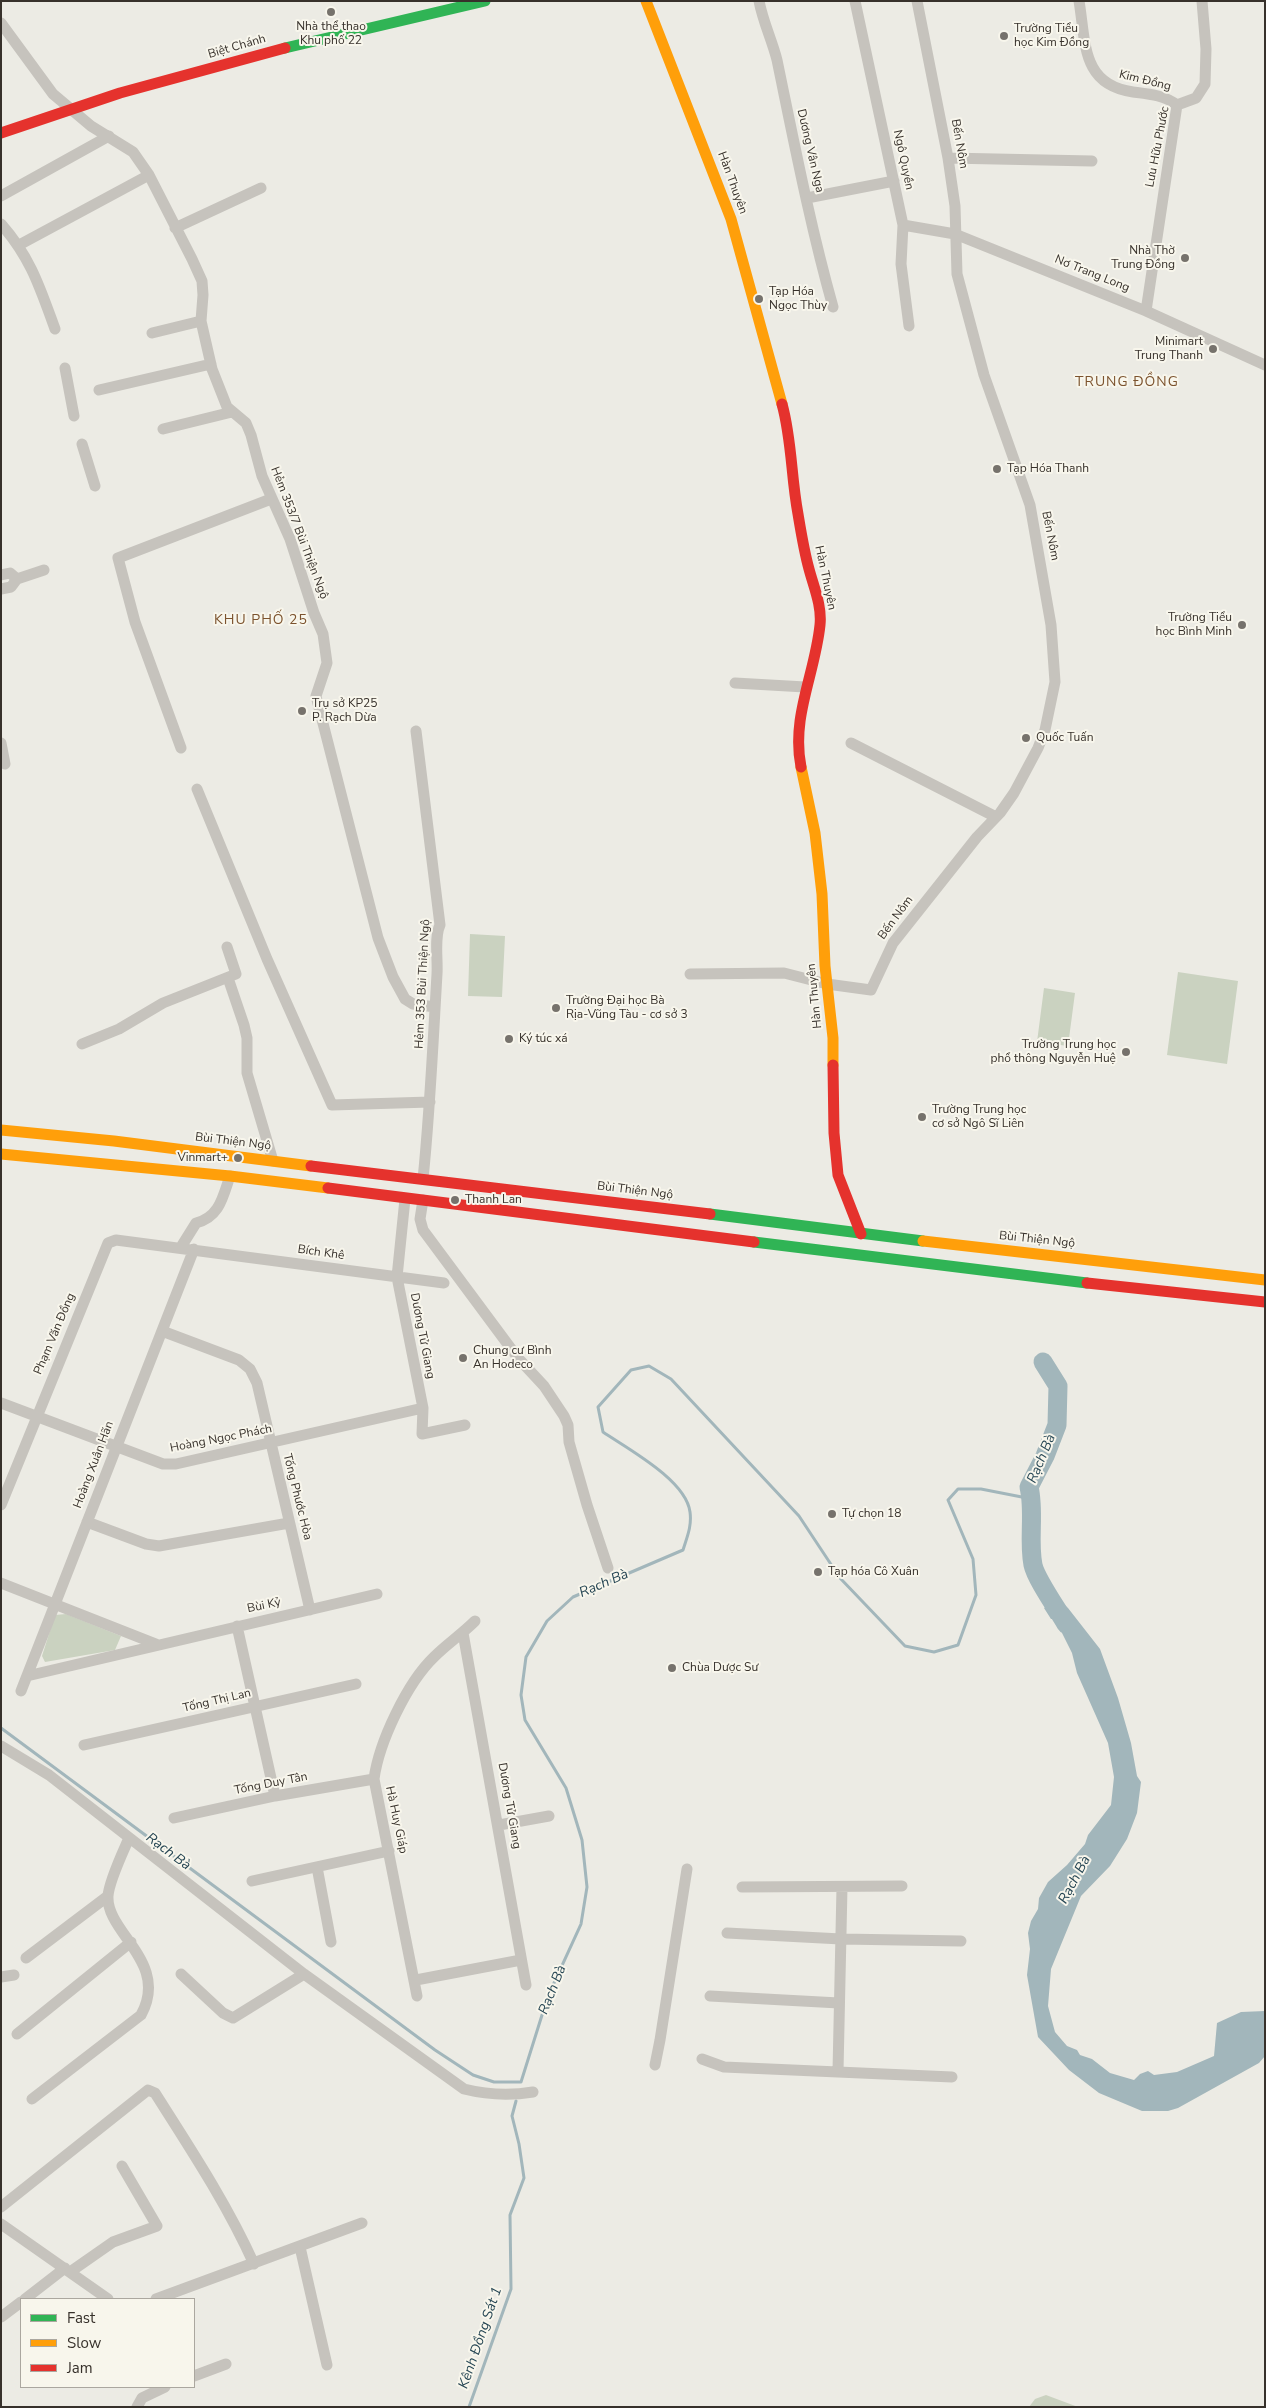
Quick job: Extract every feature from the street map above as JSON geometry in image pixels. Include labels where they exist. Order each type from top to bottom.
[{"type":"main road","name":"Biệt Chánh","points":[[1,134],[68,108],[293,46],[485,1]]},
{"type":"main road","name":"Hàn Thuyên","points":[[646,1],[731,219],[784,410],[791,450],[797,511],[820,613],[816,647],[797,725],[797,747],[815,833],[822,894],[827,984],[833,1038],[834,1133],[838,1174],[861,1234]]},
{"type":"main road","name":"Bùi Thiện Ngộ","points":[[1,1130],[114,1141],[861,1234],[1265,1280]]},
{"type":"main road","points":[[1,1154],[230,1176],[1093,1284],[1265,1302]]},
{"type":"main road","points":[[405,1199],[407,1178]]},
{"type":"main road","points":[[806,1248],[808,1227]]},
{"type":"main road","points":[[1093,1284],[1095,1260]]},
{"type":"street","name":"Dương Vân Nga","points":[[759,1],[762,17],[776,57],[819,258],[833,307]]},
{"type":"street","name":"Ngô Quyền","points":[[855,1],[903,224],[901,264],[909,326]]},
{"type":"street","name":"Bến Nôm","points":[[827,984],[871,990],[893,944],[1014,793],[1038,748],[1045,730],[1055,682],[1055,655],[1040,555],[1030,505],[975,344],[957,274],[955,206],[948,158],[918,1]]},
{"type":"street","name":"Kim Đồng","points":[[1080,1],[1089,59],[1094,73],[1112,87],[1168,98],[1177,105]]},
{"type":"street","name":"Lưu Hữu Phước","points":[[1146,311],[1177,105],[1196,98],[1205,84],[1206,49],[1202,1]]},
{"type":"street","name":"Hẻm 353/7 Bùi Thiện Ngộ","points":[[1,23],[53,94],[91,126],[133,152],[149,175],[202,281],[202,321],[211,364],[223,400],[232,412],[246,423],[262,476],[290,539],[314,613],[323,634],[326,662],[316,696],[378,938],[393,977],[405,1000],[412,1004],[435,1007]]},
{"type":"street","points":[[1,196],[109,136]]},
{"type":"street","points":[[948,158],[1092,161]]},
{"type":"street","points":[[19,245],[149,175]]},
{"type":"street","points":[[807,198],[894,181]]},
{"type":"street","points":[[175,228],[261,188]]},
{"type":"street","points":[[1,224],[19,245],[39,284],[55,329]]},
{"type":"street","name":"Nơ Trang Long","points":[[903,224],[955,234],[1146,311],[1265,365]]},
{"type":"street","points":[[152,333],[202,321]]},
{"type":"street","points":[[100,390],[211,364]]},
{"type":"street","points":[[65,368],[74,416]]},
{"type":"street","points":[[163,429],[232,412]]},
{"type":"street","points":[[82,444],[95,486]]},
{"type":"street","points":[[181,748],[135,622],[118,558],[271,499]]},
{"type":"street","points":[[1,588],[11,586],[17,579],[44,570]]},
{"type":"street","points":[[1,575],[10,573],[17,579]]},
{"type":"street","points":[[735,683],[805,687]]},
{"type":"street","name":"Hẻm 353 Bùi Thiện Ngộ","points":[[416,731],[439,908],[430,1102],[423,1179]]},
{"type":"street","points":[[851,743],[996,817]]},
{"type":"street","points":[[1,744],[5,764]]},
{"type":"street","points":[[198,789],[267,959],[332,1105],[430,1102]]},
{"type":"street","points":[[82,1044],[119,1029],[163,1003],[236,974],[227,947]]},
{"type":"street","points":[[690,974],[784,973],[827,984]]},
{"type":"street","points":[[228,978],[246,1031],[247,1073],[273,1161]]},
{"type":"street","points":[[181,1247],[196,1223],[205,1221],[218,1209],[230,1176]]},
{"type":"street","name":"Dương Tử Giang","points":[[405,1199],[397,1277],[423,1408],[422,1434],[465,1425]]},
{"type":"street","points":[[423,1200],[420,1219],[424,1230],[518,1358],[544,1386],[564,1416],[568,1425],[570,1442],[587,1505],[608,1568]]},
{"type":"street","name":"Phạm Văn Đồng","points":[[1,1505],[108,1243],[116,1240],[194,1248]]},
{"type":"street","name":"Bích Khê","points":[[194,1248],[444,1283]]},
{"type":"street","name":"Hoàng Xuân Hãn","points":[[21,1691],[194,1248]]},
{"type":"street","name":"Tống Phước Hòa","points":[[162,1331],[239,1360],[250,1369],[257,1383],[310,1610]]},
{"type":"street","name":"Hoàng Ngọc Phách","points":[[1,1403],[116,1448],[163,1464],[176,1464],[423,1408]]},
{"type":"street","points":[[87,1522],[146,1544],[159,1546],[289,1523]]},
{"type":"street","points":[[1,1583],[156,1644]]},
{"type":"street","name":"Bùi Kỷ","points":[[26,1676],[156,1644],[377,1594]]},
{"type":"street","name":"Hà Huy Giáp","points":[[417,1996],[416,1980],[374,1779],[377,1758],[405,1697],[432,1658],[475,1621]]},
{"type":"street","points":[[237,1626],[275,1796]]},
{"type":"street","name":"Dương Tử Giang","points":[[463,1633],[499,1825],[526,1985]]},
{"type":"street","name":"Tống Thị Lan","points":[[84,1745],[356,1684]]},
{"type":"street","points":[[1,1746],[49,1776],[304,1974],[464,2089],[513,2095],[533,2092]]},
{"type":"street","name":"Tống Duy Tân","points":[[174,1818],[275,1796],[374,1779]]},
{"type":"street","points":[[499,1825],[549,1816]]},
{"type":"street","points":[[26,1958],[108,1896],[129,1838]]},
{"type":"street","points":[[252,1881],[388,1851]]},
{"type":"street","points":[[317,1867],[331,1942]]},
{"type":"street","points":[[655,2065],[688,1869]]},
{"type":"street","points":[[838,2072],[842,1886]]},
{"type":"street","points":[[742,1888],[902,1886]]},
{"type":"street","points":[[32,2099],[141,2015],[148,1995],[143,1962],[112,1913],[108,1896]]},
{"type":"street","points":[[727,1933],[840,1939],[961,1941]]},
{"type":"street","points":[[17,2034],[131,1942]]},
{"type":"street","points":[[416,1980],[521,1960]]},
{"type":"street","points":[[181,1974],[223,2013],[233,2018],[304,1974]]},
{"type":"street","points":[[1,1976],[14,1975]]},
{"type":"street","points":[[710,1996],[839,2003]]},
{"type":"street","points":[[702,2059],[724,2067],[952,2076]]},
{"type":"street","points":[[1,2207],[148,2090],[155,2093],[193,2153],[244,2242],[254,2264]]},
{"type":"street","points":[[26,2298],[113,2242],[157,2226],[122,2166]]},
{"type":"street","points":[[159,2298],[362,2223]]},
{"type":"street","points":[[1,2224],[107,2298]]},
{"type":"street","points":[[300,2247],[327,2364]]},
{"type":"street","points":[[1,2317],[20,2303]]},
{"type":"street","points":[[195,2376],[226,2364]]},
{"type":"street","points":[[137,2407],[142,2398],[163,2388]]},
{"type":"green space","points":[[470,934],[505,936],[502,997],[468,996]]},
{"type":"green space","points":[[1178,972],[1238,981],[1227,1064],[1167,1055]]},
{"type":"green space","points":[[1044,988],[1075,993],[1068,1046],[1037,1042]]},
{"type":"green space","points":[[66,1614],[121,1636],[115,1650],[45,1662],[42,1656],[55,1615]]},
{"type":"green space","points":[[1046,2395],[1078,2407],[1029,2407],[1035,2399]]},
{"type":"water","points":[[1058,1599],[1068,1608],[1100,1649],[1118,1698],[1131,1743],[1137,1776],[1141,1782],[1137,1813],[1127,1839],[1110,1866],[1081,1896],[1051,1969],[1048,2006],[1055,2032],[1067,2046],[1077,2050],[1080,2055],[1092,2059],[1110,2073],[1134,2080],[1140,2074],[1148,2071],[1154,2075],[1177,2072],[1214,2056],[1217,2023],[1241,2012],[1265,2011],[1265,2056],[1259,2063],[1178,2108],[1168,2111],[1142,2111],[1099,2093],[1069,2070],[1038,2037],[1027,1975],[1030,1949],[1028,1933],[1031,1921],[1038,1909],[1039,1898],[1048,1882],[1067,1865],[1085,1844],[1088,1835],[1111,1805],[1114,1777],[1108,1743],[1077,1673],[1072,1653],[1055,1619],[1051,1619],[1044,1608]]},
{"type":"waterway","name":"Rạch Bà","points":[[1043,1362],[1058,1386],[1057,1425],[1045,1456],[1029,1487],[1031,1496],[1031,1545],[1033,1565],[1038,1578],[1066,1624]]},
{"type":"waterway","name":"Rạch Bà","points":[[1,1728],[435,2050],[473,2075],[494,2082],[521,2082],[548,1996],[581,1924],[587,1887],[582,1840],[566,1788],[525,1720],[521,1695],[526,1657],[547,1621],[573,1597],[683,1550],[689,1531],[690,1512],[686,1500],[678,1488],[654,1466],[603,1432],[598,1407],[631,1370],[649,1366],[671,1379],[799,1516],[840,1578],[905,1646],[934,1652],[958,1645],[976,1595],[973,1559],[948,1500],[958,1489],[981,1489],[1032,1499]]},
{"type":"waterway","name":"Kênh Đồng Sát 1","points":[[469,2407],[511,2289],[510,2215],[524,2178],[519,2144],[512,2116],[516,2101]]},
{"type":"traffic: fast","points":[[285,48],[485,1]]},
{"type":"traffic: fast","points":[[710,1214],[923,1241]]},
{"type":"traffic: fast","points":[[754,1242],[1087,1283]]},
{"type":"traffic: slow","points":[[646,1],[731,219],[782,404]]},
{"type":"traffic: slow","points":[[801,767],[815,833],[822,894],[825,966],[833,1038],[833,1065]]},
{"type":"traffic: slow","points":[[1,1130],[114,1141],[311,1166]]},
{"type":"traffic: slow","points":[[1,1154],[230,1176],[328,1188]]},
{"type":"traffic: slow","points":[[923,1241],[1265,1280]]},
{"type":"traffic: jam","points":[[1,133],[120,93],[285,48]]},
{"type":"traffic: jam","points":[[782,404],[788,431],[801,535],[819,604],[820,618],[817,643],[801,713],[799,731],[801,767]]},
{"type":"traffic: jam","points":[[833,1065],[834,1133],[838,1175],[861,1234]]},
{"type":"traffic: jam","points":[[311,1166],[710,1214]]},
{"type":"traffic: jam","points":[[328,1188],[754,1242]]},
{"type":"traffic: jam","points":[[1087,1283],[1265,1302]]},
{"type":"place","name":"Nhà thể thao Khu phố 22","points":[[331,12]]},
{"type":"place","name":"Trường Tiểu học Kim Đồng","points":[[1004,36]]},
{"type":"place","name":"Nhà Thờ Trung Đồng","points":[[1185,258]]},
{"type":"place","name":"Tạp Hóa Ngọc Thùy","points":[[759,299]]},
{"type":"place","name":"Minimart Trung Thanh","points":[[1213,349]]},
{"type":"place","name":"Tạp Hóa Thanh","points":[[997,469]]},
{"type":"place","name":"Trường Tiểu học Bình Minh","points":[[1242,625]]},
{"type":"place","name":"Trụ sở KP25 P. Rạch Dừa","points":[[302,711]]},
{"type":"place","name":"Quốc Tuấn","points":[[1026,738]]},
{"type":"place","name":"Trường Đại học Bà Rịa-Vũng Tàu - cơ sở 3","points":[[556,1008]]},
{"type":"place","name":"Ký túc xá","points":[[509,1039]]},
{"type":"place","name":"Trường Trung học phổ thông Nguyễn Huệ","points":[[1126,1052]]},
{"type":"place","name":"Trường Trung học cơ sở Ngô Sĩ Liên","points":[[922,1117]]},
{"type":"place","name":"Vinmart+","points":[[238,1158]]},
{"type":"place","name":"Thanh Lan","points":[[455,1200]]},
{"type":"place","name":"Chung cư Bình An Hodeco","points":[[463,1358]]},
{"type":"place","name":"Tự chọn 18","points":[[832,1514]]},
{"type":"place","name":"Tạp hóa Cô Xuân","points":[[818,1572]]},
{"type":"place","name":"Chùa Dược Sư","points":[[672,1668]]},
{"type":"district","name":"TRUNG ĐỒNG","points":[[1127,383]]},
{"type":"district","name":"KHU PHỐ 25","points":[[261,621]]}]
